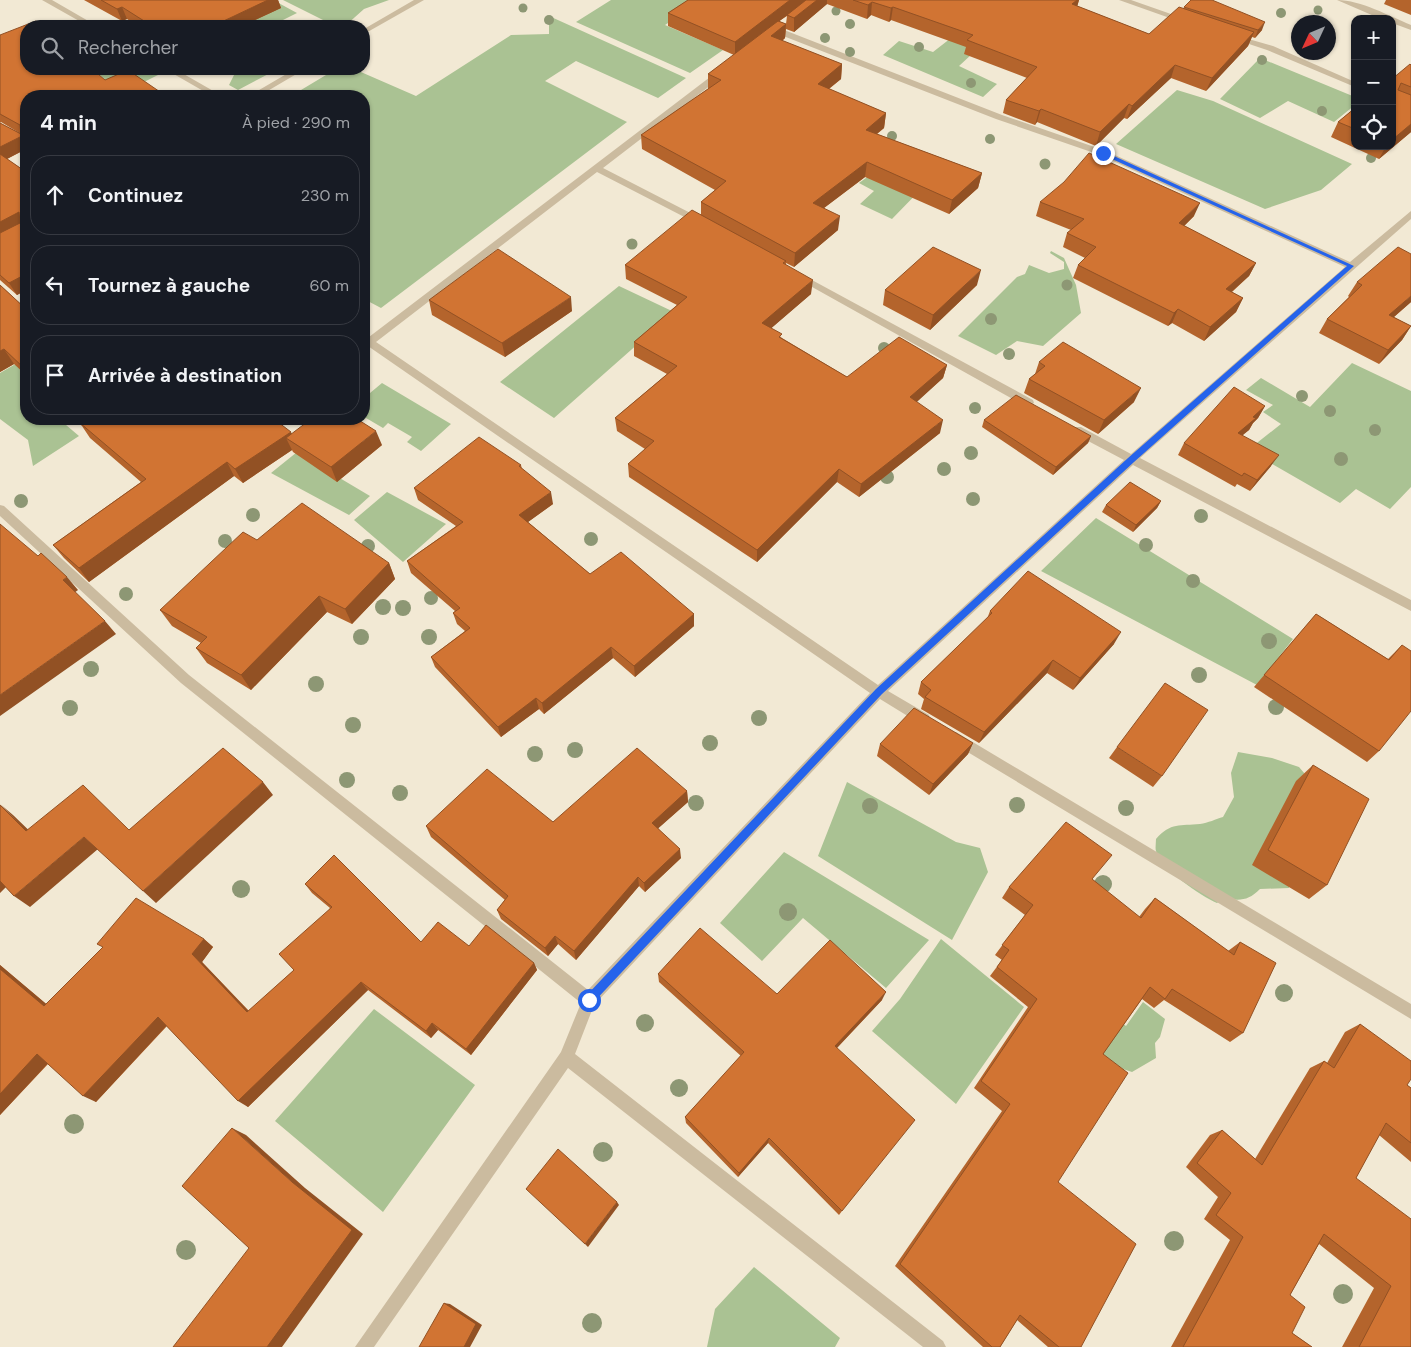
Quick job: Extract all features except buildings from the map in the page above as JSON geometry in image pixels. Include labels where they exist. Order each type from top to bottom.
[{"type":"street","points":[[46,0],[82,20]]},
{"type":"street","points":[[370,29],[420,0]]},
{"type":"street","points":[[1123,0],[1196,24]]},
{"type":"street","points":[[1341,0],[1379,15]]},
{"type":"street","points":[[1396,22],[1411,28]]},
{"type":"street","points":[[776,30],[1000,117],[1103,153],[1351,266]]},
{"type":"street","points":[[1224,33],[1270,48],[1351,84]]},
{"type":"street","points":[[370,337],[730,66]]},
{"type":"street","points":[[180,75],[207,90]]},
{"type":"street","points":[[264,90],[290,75]]},
{"type":"street","points":[[597,168],[713,229]]},
{"type":"street","points":[[364,1347],[566,1057],[589,1000],[879,692],[1131,460],[1411,214]]},
{"type":"street","points":[[791,272],[1035,407]]},
{"type":"street","points":[[370,343],[879,692],[1411,1012]]},
{"type":"street","points":[[1070,426],[1131,460],[1411,606]]},
{"type":"street","points":[[0,509],[185,679],[589,1000]]},
{"type":"street","points":[[566,1057],[937,1347]]},
{"type":"green space","points":[[273,0],[297,13],[283,20],[237,20]]},
{"type":"green space","points":[[283,0],[389,0],[364,9],[352,20],[323,20]]},
{"type":"green space","points":[[611,0],[703,0],[665,25],[723,50],[690,73],[576,22]]},
{"type":"green space","points":[[549,16],[686,78],[658,98],[576,61],[545,81],[627,122],[381,308],[370,302],[370,90],[301,90],[326,75],[368,75],[416,96],[511,35],[549,34]]},
{"type":"green space","points":[[951,38],[985,42],[959,66],[997,84],[983,97],[883,55],[899,41],[933,52]]},
{"type":"green space","points":[[1260,58],[1351,95],[1351,108],[1334,122],[1288,101],[1260,118],[1220,99]]},
{"type":"green space","points":[[99,75],[158,75],[128,90],[113,90],[108,82]]},
{"type":"green space","points":[[234,75],[267,75],[238,90],[229,85]]},
{"type":"green space","points":[[1177,90],[1213,101],[1352,164],[1321,190],[1265,209],[1116,144]]},
{"type":"green space","points":[[884,165],[927,183],[892,219],[860,204],[874,191],[859,183]]},
{"type":"green space","points":[[1051,251],[1064,258],[1076,285],[1081,313],[1043,346],[1017,341],[996,355],[958,336],[1017,277],[1025,274],[1029,265],[1049,273],[1064,269],[1064,262],[1050,253]]},
{"type":"green space","points":[[619,286],[674,312],[554,418],[500,382]]},
{"type":"green space","points":[[20,361],[20,425],[66,425],[79,436],[33,466],[28,440],[0,419],[0,373]]},
{"type":"green space","points":[[1352,363],[1411,391],[1411,487],[1390,509],[1356,489],[1340,503],[1248,450],[1281,424],[1263,412],[1273,405],[1246,390],[1261,378],[1310,407]]},
{"type":"green space","points":[[382,383],[451,424],[421,451],[407,442],[412,437],[388,423],[383,428],[370,420],[370,393]]},
{"type":"green space","points":[[331,425],[357,425],[327,450],[338,477],[370,496],[349,515],[271,473]]},
{"type":"green space","points":[[387,492],[446,524],[403,562],[354,520]]},
{"type":"green space","points":[[1096,518],[1293,639],[1257,685],[1041,571]]},
{"type":"green space","points":[[1238,752],[1272,758],[1299,767],[1310,780],[1289,888],[1260,889],[1248,898],[1234,900],[1223,898],[1217,903],[1192,888],[1165,866],[1156,851],[1156,839],[1171,827],[1203,823],[1223,817],[1234,797],[1231,773]]},
{"type":"green space","points":[[847,782],[956,842],[980,848],[988,872],[952,940],[818,856]]},
{"type":"green space","points":[[784,852],[929,940],[886,988],[803,918],[762,961],[720,923]]},
{"type":"green space","points":[[941,939],[1024,1007],[956,1104],[872,1031],[900,999]]},
{"type":"green space","points":[[1143,1002],[1165,1019],[1160,1037],[1155,1043],[1156,1058],[1132,1072],[1123,1069],[1080,1038],[1100,1006],[1126,1026]]},
{"type":"green space","points":[[374,1009],[475,1085],[383,1212],[275,1121]]},
{"type":"green space","points":[[754,1267],[840,1338],[835,1347],[707,1347],[715,1309]]},
{"type":"route","points":[[589,1000],[879,692],[1131,460],[1351,266],[1103,153]]}]
